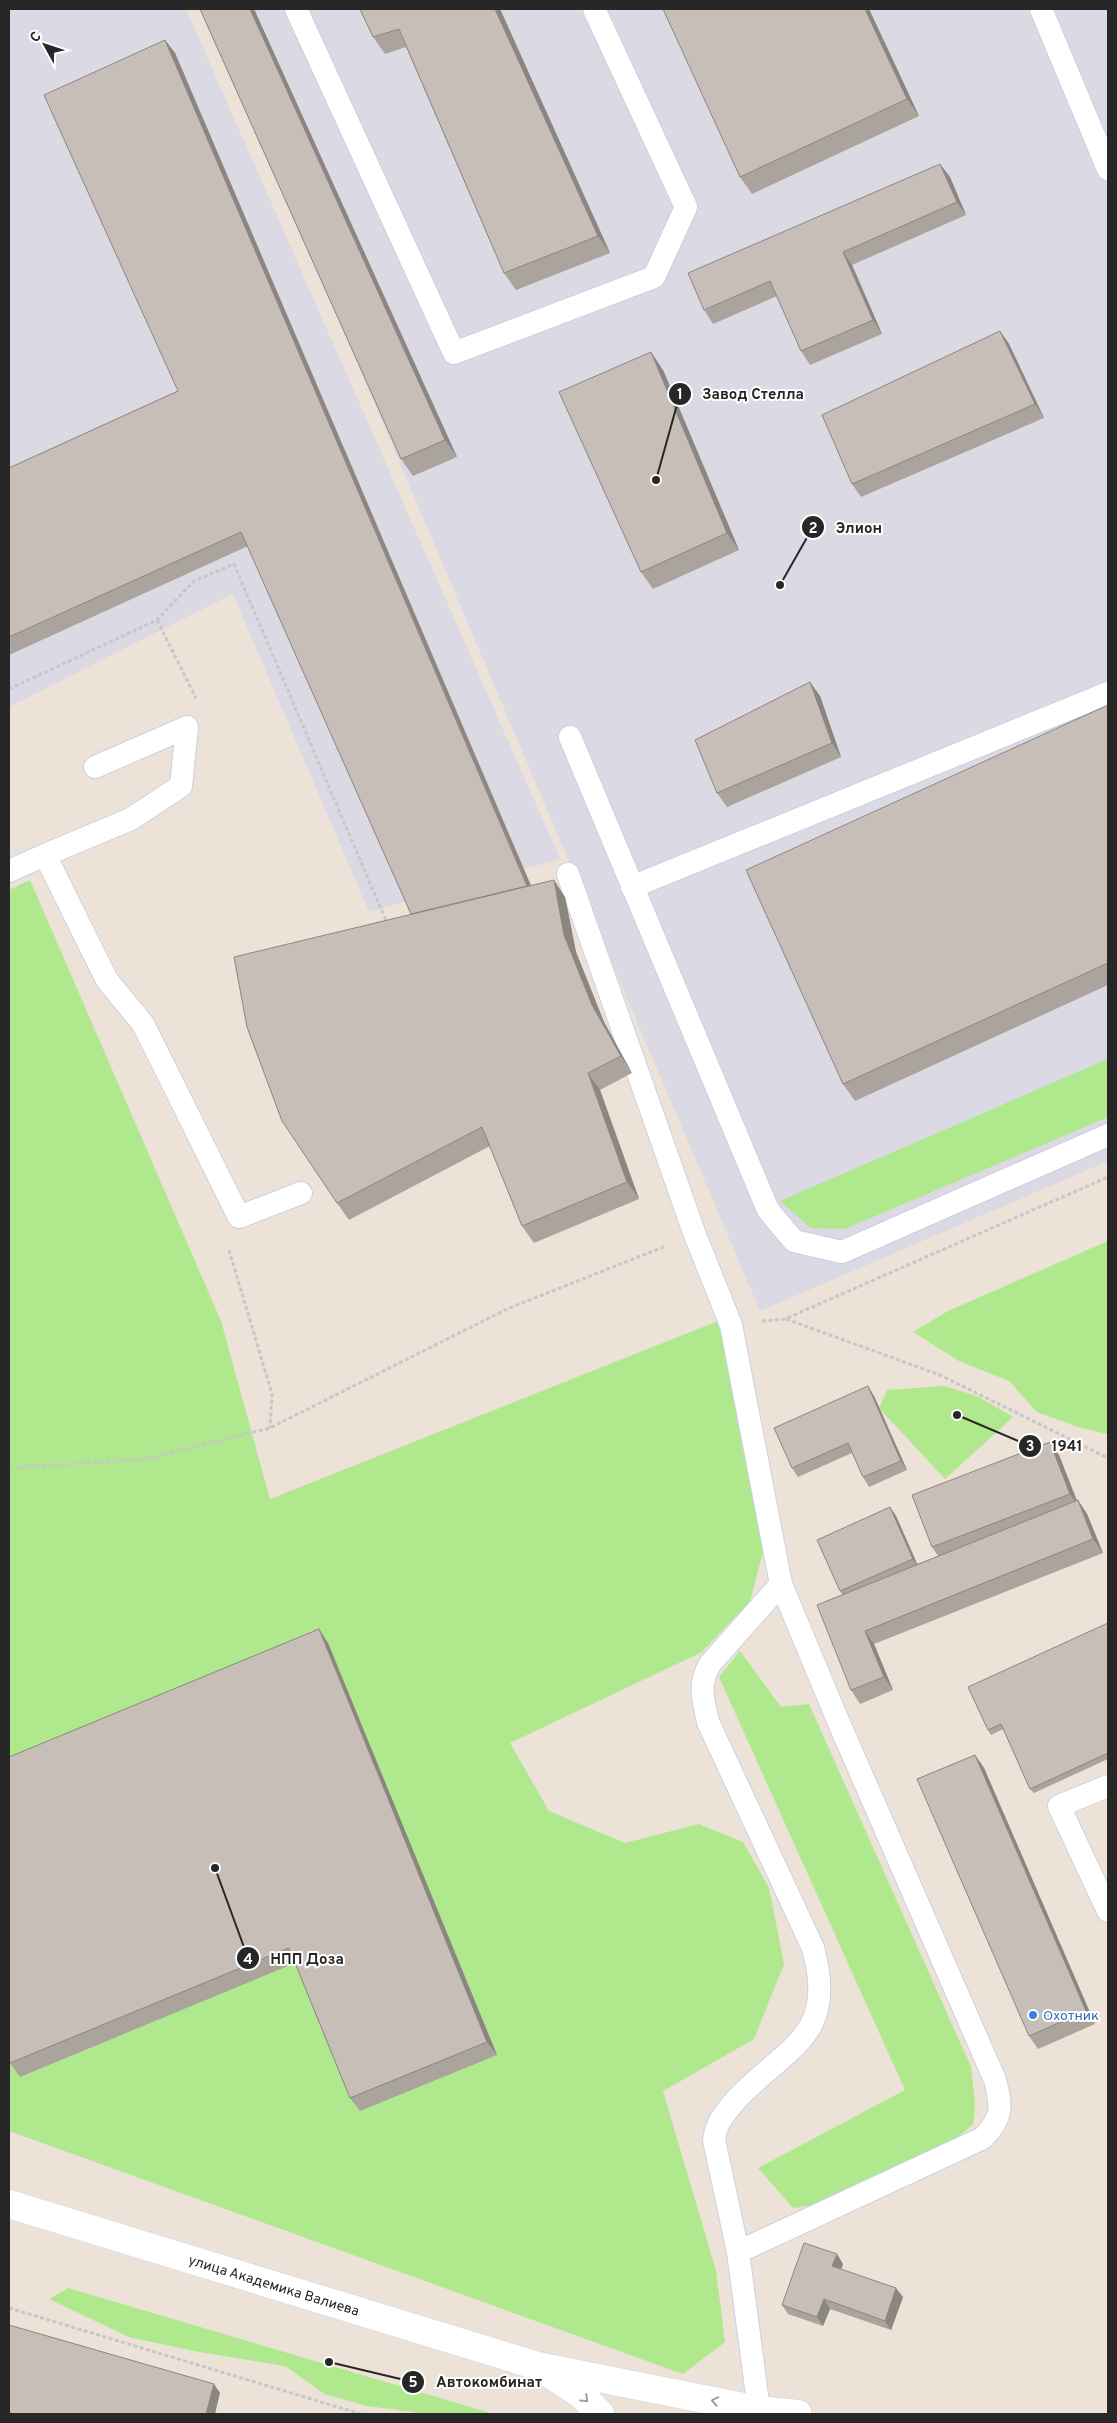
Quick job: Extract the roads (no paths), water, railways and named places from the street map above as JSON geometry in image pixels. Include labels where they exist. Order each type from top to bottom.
[{"type":"street","name":"улица Академика Валиева","points":[[9,2204],[538,2366],[759,2410],[798,2414]]},
{"type":"street","name":"улица Академика Валиева","points":[[538,2366],[582,2395],[600,2414]]},
{"type":"lane","points":[[296,9],[454,353],[654,277],[686,207],[594,9]]},
{"type":"lane","points":[[1041,9],[1108,169]]},
{"type":"lane","points":[[632,887],[1108,694]]},
{"type":"lane","points":[[9,871],[131,819],[181,786],[187,727],[95,767]]},
{"type":"lane","points":[[570,737],[768,1210],[794,1241],[842,1252],[1108,1135]]},
{"type":"lane","points":[[45,855],[107,980],[143,1024],[239,1218],[302,1193]]},
{"type":"lane","points":[[568,874],[695,1235],[731,1325],[781,1584],[838,1723],[995,2080],[1000,2109],[995,2125],[983,2138],[738,2252]]},
{"type":"lane","points":[[759,2410],[738,2252],[714,2140],[716,2127],[721,2117],[742,2094],[800,2043],[812,2026],[820,1995],[819,1971],[813,1948],[708,1722],[702,1692],[703,1675],[710,1664],[781,1584]]},
{"type":"lane","points":[[1108,1786],[1059,1806],[1108,1911]]},
{"type":"place","name":"Завод Стелла","points":[[656,480]]},
{"type":"place","name":"Элион","points":[[780,585]]},
{"type":"place","name":"1941","points":[[957,1415]]},
{"type":"place","name":"НПП Доза","points":[[215,1868]]},
{"type":"place","name":"Охотник","points":[[1033,2015]]},
{"type":"place","name":"Автокомбинат","points":[[329,2362]]}]
